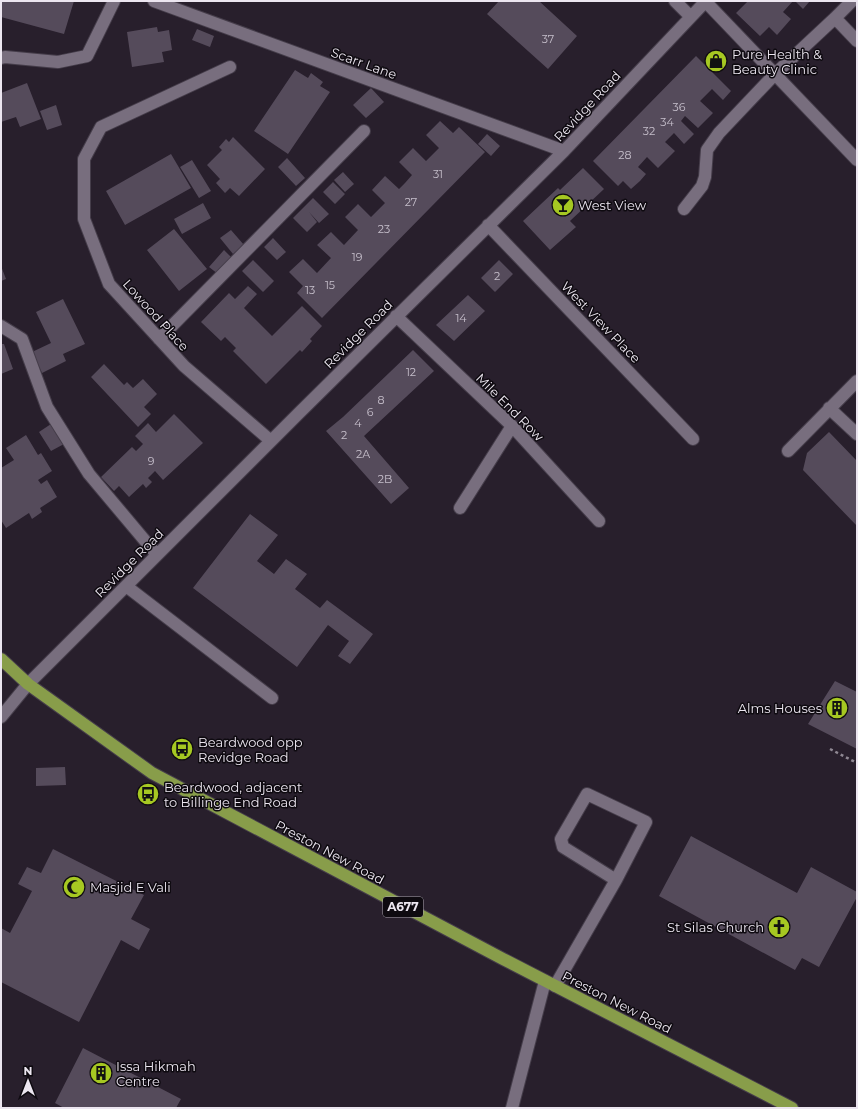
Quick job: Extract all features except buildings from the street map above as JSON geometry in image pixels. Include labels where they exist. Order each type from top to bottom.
[{"type":"highway","name":"Preston New Road","points":[[1,658],[28,684],[152,773],[550,983],[792,1108]]},
{"type":"street","points":[[1,58],[5,57],[58,62],[87,56],[114,1]]},
{"type":"street","name":"Scarr Lane","points":[[154,1],[564,151]]},
{"type":"street","points":[[675,1],[690,16]]},
{"type":"street","points":[[705,1],[857,160]]},
{"type":"street","name":"Revidge Road","points":[[1,717],[28,684],[396,316],[564,151],[705,1]]},
{"type":"street","points":[[684,209],[702,186],[705,176],[707,150],[719,132],[775,74],[852,1]]},
{"type":"street","points":[[835,18],[857,41]]},
{"type":"street","name":"Lowood Place","points":[[230,67],[101,127],[84,159],[84,219],[109,284],[184,366],[271,441]]},
{"type":"street","points":[[159,339],[364,131]]},
{"type":"street","name":"West View Place","points":[[488,225],[693,439]]},
{"type":"street","name":"Mile End Row","points":[[396,316],[512,426],[599,521]]},
{"type":"street","points":[[1,326],[22,340],[47,407],[89,474],[157,555]]},
{"type":"street","points":[[788,451],[857,381]]},
{"type":"street","points":[[830,408],[857,434]]},
{"type":"street","points":[[460,508],[512,426]]},
{"type":"street","points":[[126,586],[272,698]]},
{"type":"street","points":[[512,1108],[550,983],[616,880],[646,822],[587,794],[561,839],[563,847],[616,880]]},
{"type":"path","points":[[830,749],[857,763]]},
{"type":"place","name":"Pure Health & Beauty Clinic","points":[[716,61]]},
{"type":"place","name":"West View","points":[[563,205]]},
{"type":"place","name":"Alms Houses","points":[[837,708]]},
{"type":"place","name":"Beardwood opp Revidge Road","points":[[182,749]]},
{"type":"place","name":"Beardwood, adjacent to Billinge End Road","points":[[148,794]]},
{"type":"place","name":"Masjid E Vali","points":[[74,887]]},
{"type":"place","name":"St Silas Church","points":[[779,927]]},
{"type":"place","name":"Issa Hikmah Centre","points":[[101,1073]]}]
